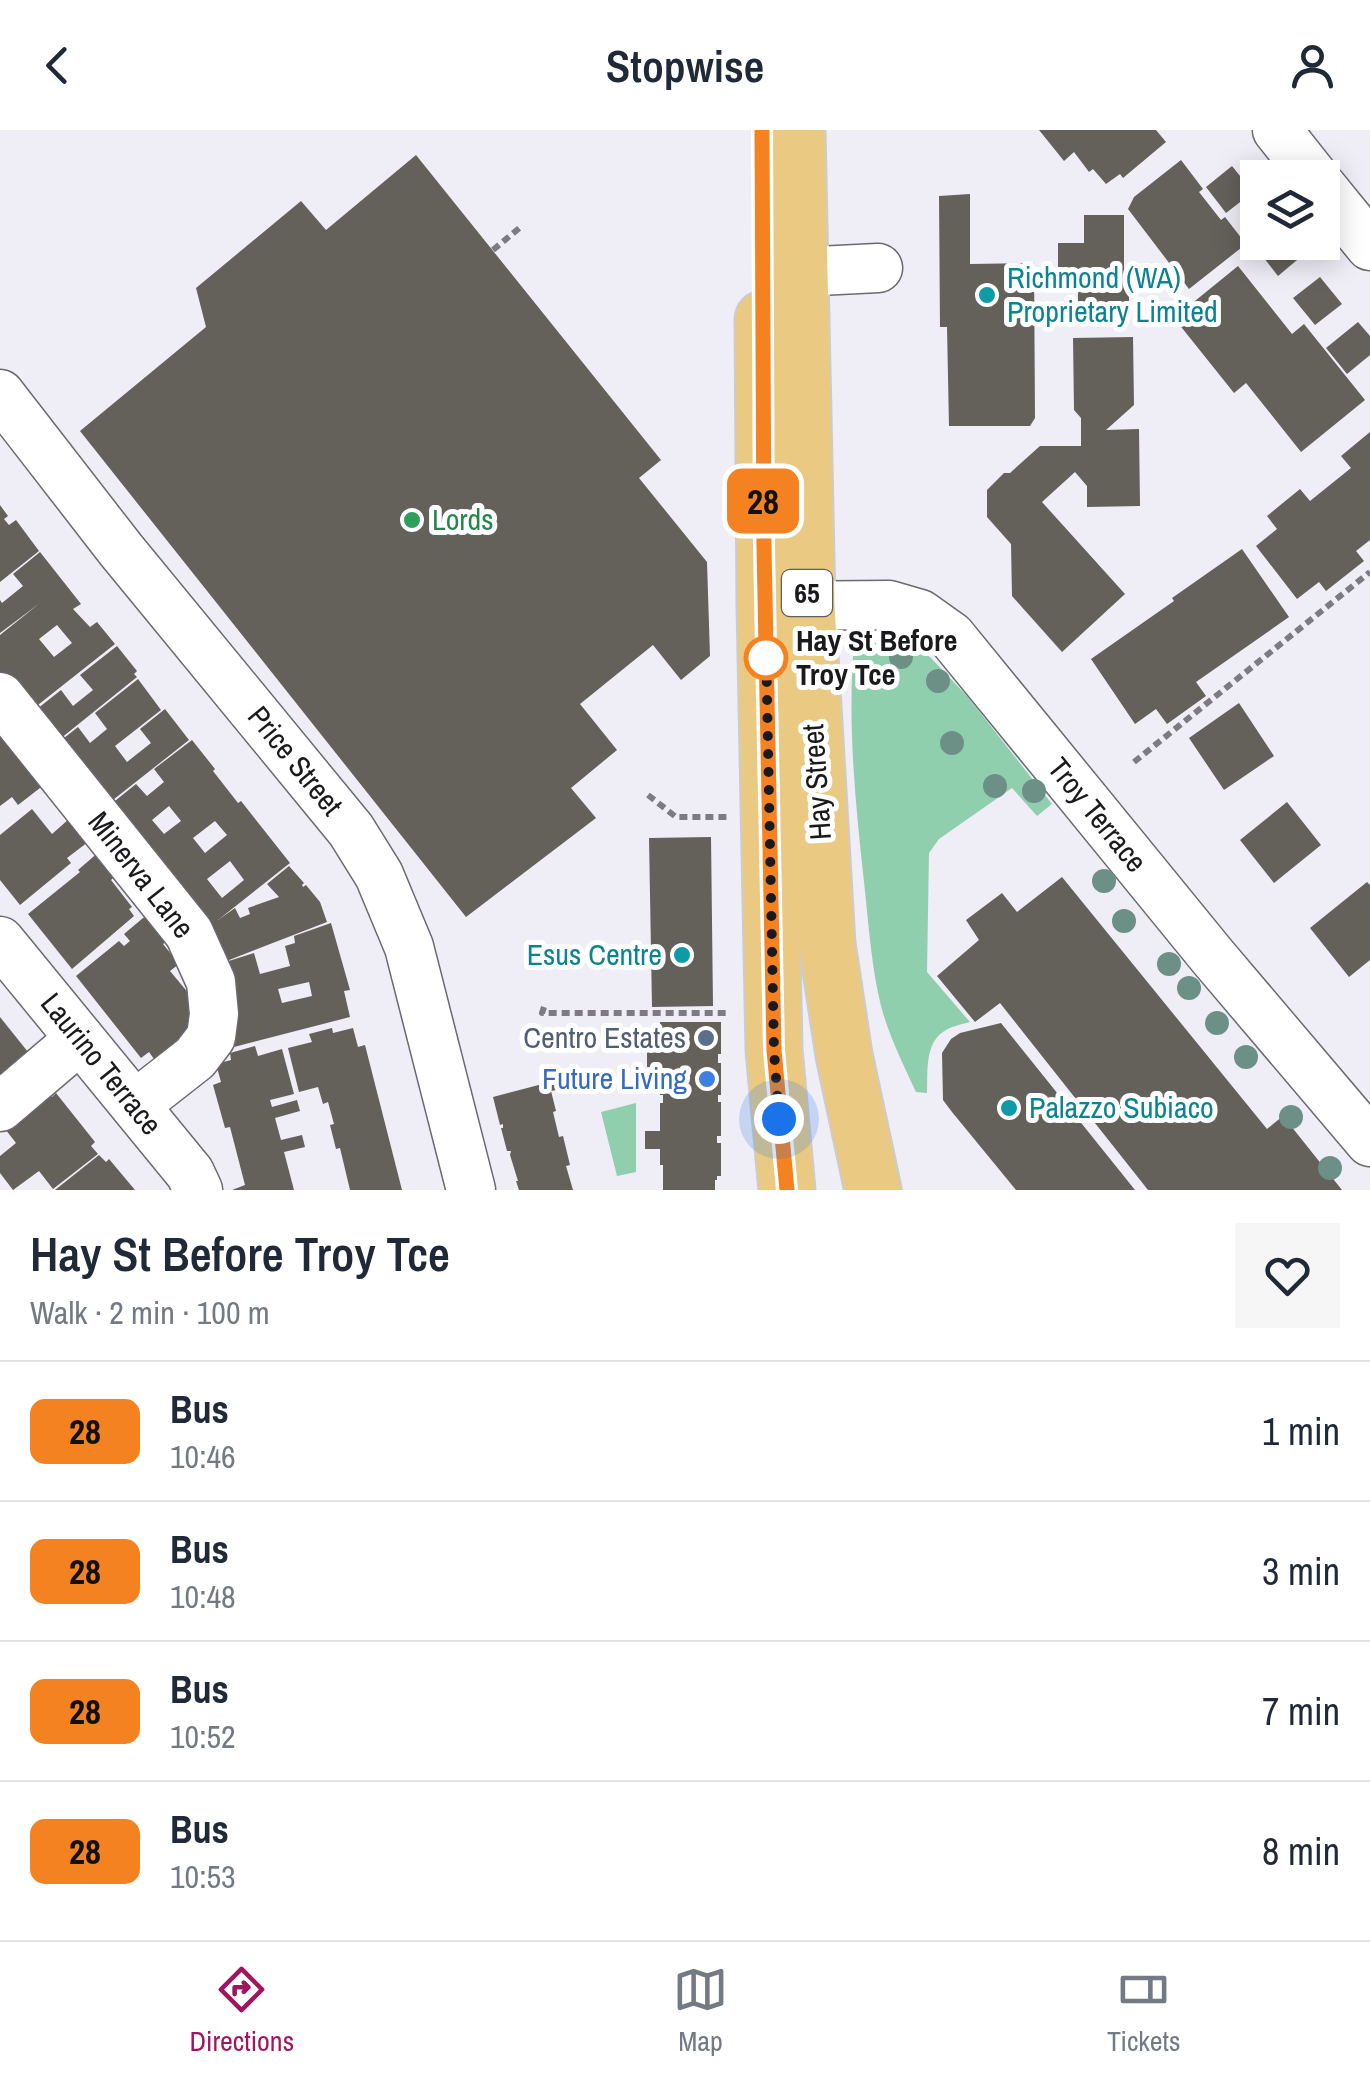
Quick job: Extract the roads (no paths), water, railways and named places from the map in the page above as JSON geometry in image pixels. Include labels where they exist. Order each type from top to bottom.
[{"type":"main road","name":"Hay Street","points":[[762,130],[786,606],[827,944],[844,1055],[873,1190]]},
{"type":"main road","name":"Hay Street","points":[[787,1190],[774,1050],[798,272],[797,130]]},
{"type":"street","points":[[1277,130],[1301,160]]},
{"type":"street","points":[[1340,209],[1370,246]]},
{"type":"street","points":[[798,272],[878,268]]},
{"type":"street","name":"Price Street","points":[[0,394],[121,550],[351,830],[379,875],[410,947],[471,1190]]},
{"type":"street","name":"Price Street","points":[[0,440],[328,842],[380,953],[441,1190]]},
{"type":"street","name":"Troy Terrace","points":[[786,606],[889,605],[920,614],[950,636],[1370,1142]]},
{"type":"street","name":"Minerva Lane","points":[[0,697],[189,933],[211,982],[211,1037],[195,1058],[135,1105]]},
{"type":"street","name":"Laurino Terrace","points":[[0,942],[190,1173],[198,1190]]},
{"type":"street","points":[[0,1107],[80,1039]]},
{"type":"place","name":"Richmond (WA) Proprietary Limited","points":[[987,295]]},
{"type":"place","name":"Lords","points":[[412,520]]},
{"type":"place","name":"Hay St Before Troy Tce","points":[[766,658]]},
{"type":"place","name":"Esus Centre","points":[[682,955]]},
{"type":"place","name":"Centro Estates","points":[[706,1038]]},
{"type":"place","name":"Future Living","points":[[707,1079]]},
{"type":"place","name":"Palazzo Subiaco","points":[[1009,1108]]}]
